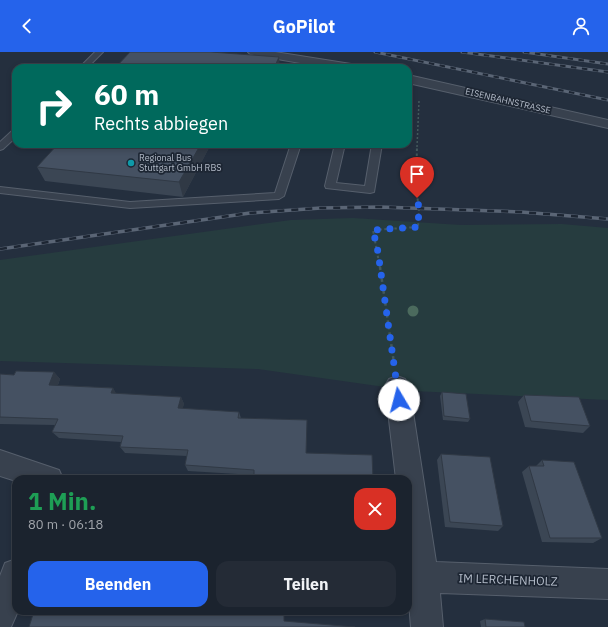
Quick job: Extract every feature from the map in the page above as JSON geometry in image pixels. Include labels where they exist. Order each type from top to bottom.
[{"type":"street","points":[[254,52],[317,64]]},
{"type":"street","name":"EISENBAHNSTRASSE","points":[[412,80],[608,124]]},
{"type":"street","points":[[397,386],[405,475]]},
{"type":"street","points":[[0,464],[36,475]]},
{"type":"street","points":[[412,544],[415,576],[427,627]]},
{"type":"street","name":"IM LERCHENHOLZ","points":[[415,576],[608,584]]},
{"type":"street","points":[[0,616],[12,584]]},
{"type":"lane","points":[[87,64],[99,52]]},
{"type":"lane","points":[[0,147],[12,136]]},
{"type":"lane","points":[[0,190],[130,205],[279,196],[295,148]]},
{"type":"lane","points":[[339,148],[330,186],[370,190],[375,148]]},
{"type":"path","points":[[397,386],[378,252],[373,230],[418,227],[419,208],[416,188],[419,106],[425,82]]},
{"type":"green space","points":[[353,218],[461,225],[562,224],[608,228],[608,400],[413,391],[258,369],[0,361],[0,260],[291,220]]},
{"type":"building","points":[[130,52],[211,52],[279,57],[276,64],[119,64]]},
{"type":"building","points":[[54,148],[199,148],[179,182],[37,167]]},
{"type":"building","points":[[16,371],[54,372],[49,385],[113,388],[111,393],[181,397],[178,408],[239,412],[238,418],[307,420],[306,453],[372,455],[373,475],[254,475],[254,470],[185,465],[188,450],[120,447],[123,436],[52,432],[58,419],[0,417],[0,374],[14,375]]},
{"type":"building","points":[[442,392],[466,394],[470,419],[444,416]]},
{"type":"building","points":[[524,395],[579,397],[590,426],[531,421]]},
{"type":"building","points":[[441,454],[490,457],[503,526],[450,522]]},
{"type":"building","points":[[542,460],[574,462],[602,538],[550,538],[529,466],[544,466]]},
{"type":"building","points":[[33,615],[284,615],[284,621],[355,627],[29,627]]},
{"type":"building","points":[[485,619],[524,622],[525,627],[486,627]]},
{"type":"railway","points":[[375,52],[608,100]]},
{"type":"railway","points":[[462,52],[608,72]]},
{"type":"railway","points":[[524,52],[608,64]]},
{"type":"railway","points":[[0,249],[250,213],[321,208],[380,207],[521,212],[608,219]]},
{"type":"place","name":"Regional Bus Stuttgart GmbH RBS","points":[[131,163]]},
{"type":"route","points":[[399,400],[378,252],[373,230],[418,227],[419,208],[417,198]]}]
